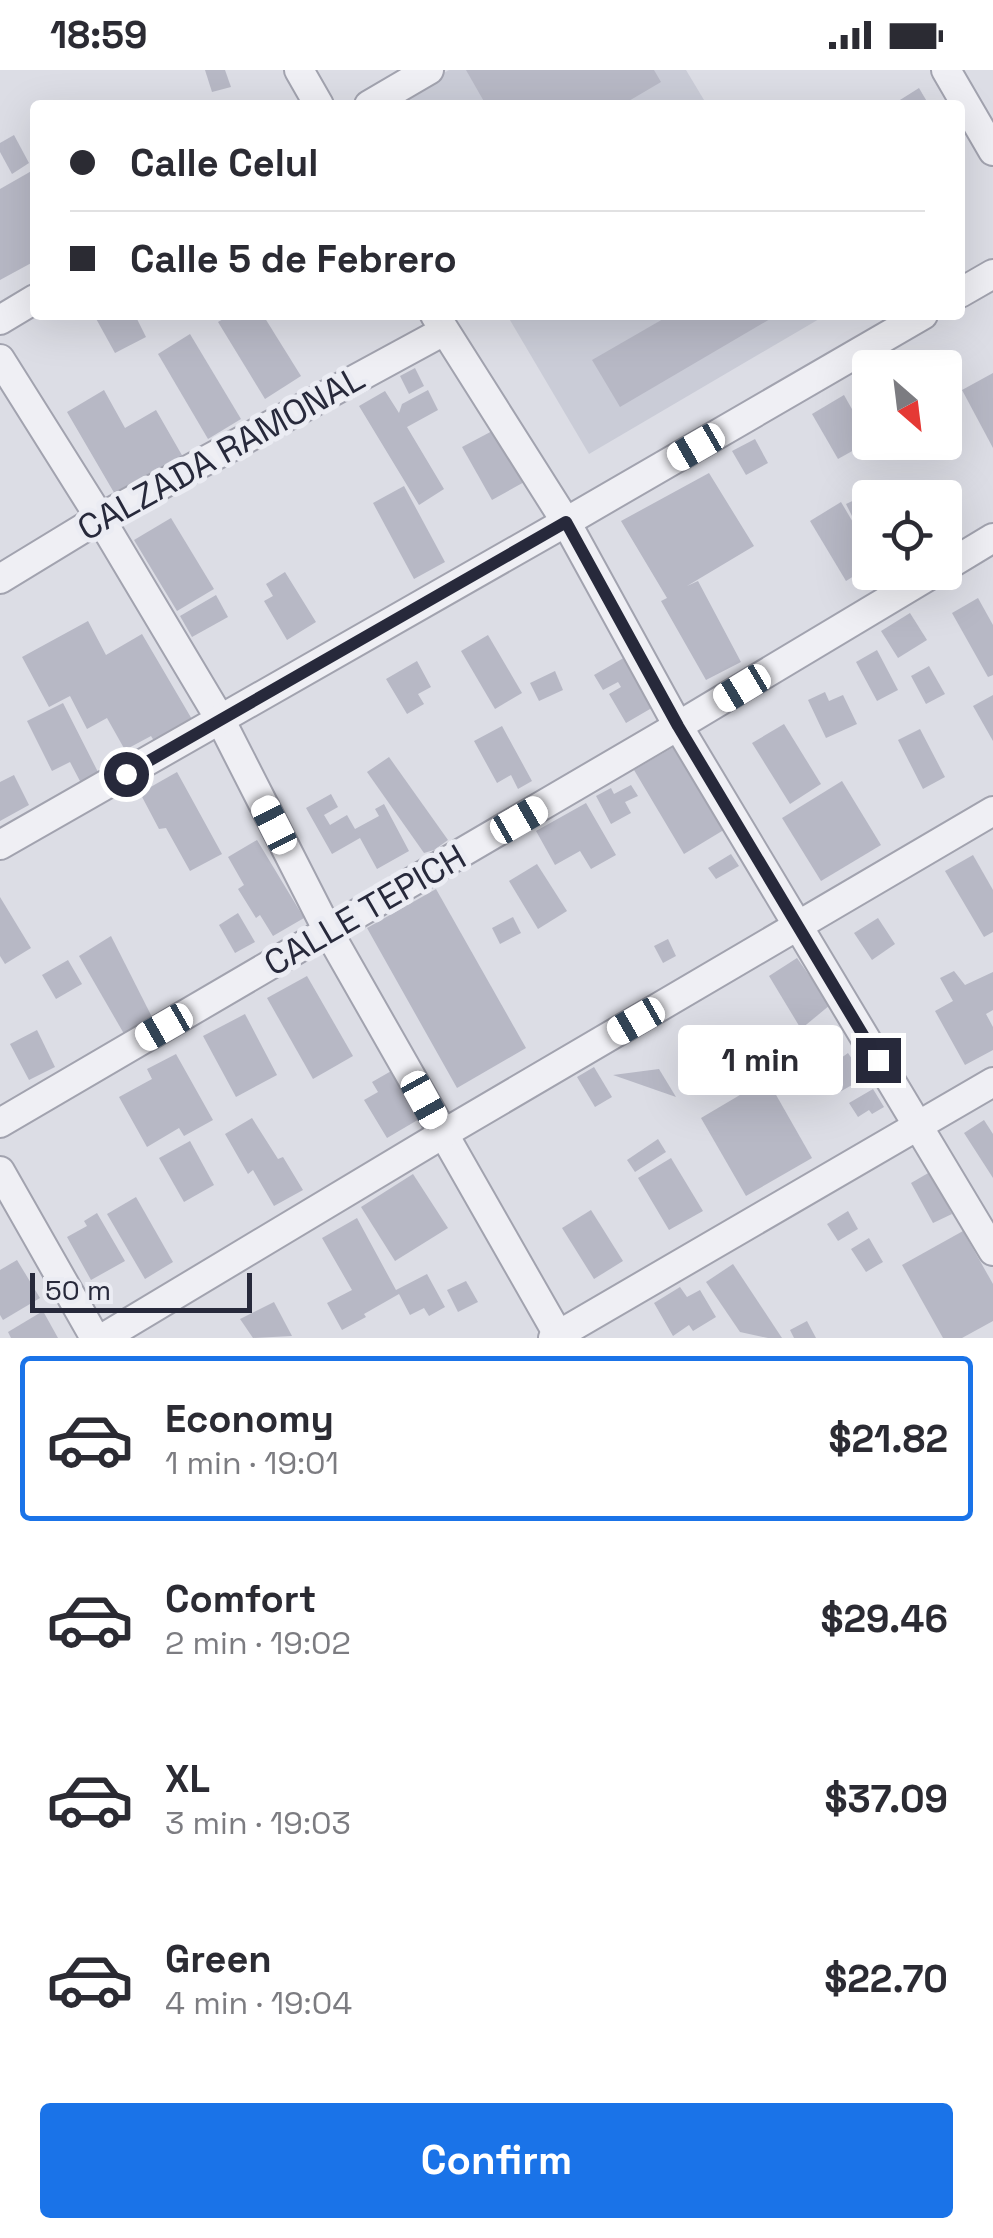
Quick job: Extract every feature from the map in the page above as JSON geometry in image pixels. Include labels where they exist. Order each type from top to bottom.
[{"type":"street","points":[[299,70],[316,100]]},
{"type":"street","points":[[378,100],[429,70]]},
{"type":"street","points":[[946,70],[963,100]]},
{"type":"street","points":[[965,103],[993,151]]},
{"type":"street","points":[[965,290],[993,274]]},
{"type":"street","points":[[0,320],[30,302]]},
{"type":"street","points":[[0,845],[913,320]]},
{"type":"street","points":[[439,323],[566,522],[678,726],[993,1250]]},
{"type":"street","name":"CALZADA RAMONAL","points":[[0,579],[439,323]]},
{"type":"street","points":[[0,359],[220,720],[328,931],[557,1337],[993,1082]]},
{"type":"street","points":[[962,557],[993,538]]},
{"type":"street","name":"CALLE TEPICH","points":[[0,1123],[906,590]]},
{"type":"street","points":[[103,1338],[993,811]]},
{"type":"street","points":[[0,1170],[95,1338]]},
{"type":"shaded area","points":[[449,70],[686,70],[704,100],[398,100]]},
{"type":"shaded area","points":[[510,320],[817,320],[589,454]]},
{"type":"building","points":[[205,70],[225,70],[231,87],[212,92]]},
{"type":"building","points":[[466,70],[654,70],[661,82],[630,100],[483,100]]},
{"type":"building","points":[[919,88],[926,100],[900,100]]},
{"type":"building","points":[[14,135],[29,163],[12,174],[0,152],[0,143]]},
{"type":"building","points":[[30,172],[30,264],[0,280],[0,189]]},
{"type":"building","points":[[97,320],[138,320],[146,337],[115,353]]},
{"type":"building","points":[[266,320],[301,376],[265,399],[218,322]]},
{"type":"building","points":[[661,320],[768,320],[620,407],[592,360]]},
{"type":"building","points":[[190,334],[241,419],[208,439],[158,354]]},
{"type":"building","points":[[415,368],[424,386],[409,394],[400,376]]},
{"type":"building","points":[[993,373],[993,448],[962,390]]},
{"type":"building","points":[[104,390],[125,428],[156,410],[183,457],[116,496],[67,412]]},
{"type":"building","points":[[428,390],[438,410],[407,427],[444,489],[419,505],[359,406],[385,391],[399,413],[402,404]]},
{"type":"building","points":[[844,395],[852,409],[852,451],[838,459],[812,414]]},
{"type":"building","points":[[496,429],[526,481],[492,500],[462,447]]},
{"type":"building","points":[[755,439],[768,463],[746,475],[732,451]]},
{"type":"building","points":[[709,473],[754,546],[687,586],[698,581],[741,662],[706,680],[661,601],[667,598],[621,521]]},
{"type":"building","points":[[404,486],[445,562],[414,579],[373,503]]},
{"type":"building","points":[[841,502],[852,521],[852,577],[846,581],[810,521]]},
{"type":"building","points":[[171,518],[214,589],[177,611],[134,540]]},
{"type":"building","points":[[285,572],[316,622],[287,640],[264,601],[273,596],[266,584]]},
{"type":"building","points":[[216,595],[228,617],[192,637],[180,616]]},
{"type":"building","points":[[978,598],[993,625],[993,675],[988,677],[952,613]]},
{"type":"building","points":[[910,613],[927,640],[898,658],[881,631]]},
{"type":"building","points":[[88,621],[106,655],[142,634],[193,721],[156,744],[151,736],[125,750],[107,718],[87,729],[70,696],[49,707],[22,657]]},
{"type":"building","points":[[488,635],[522,693],[495,709],[461,651]]},
{"type":"building","points":[[877,650],[898,690],[877,701],[856,662]]},
{"type":"building","points":[[634,652],[662,702],[626,723],[609,694],[621,687],[618,682],[603,690],[594,675]]},
{"type":"building","points":[[417,661],[431,687],[418,694],[424,704],[407,714],[386,679]]},
{"type":"building","points":[[929,666],[945,694],[926,704],[911,676]]},
{"type":"building","points":[[555,671],[563,690],[539,701],[530,683]]},
{"type":"building","points":[[825,692],[829,701],[843,695],[857,724],[826,738],[808,700]]},
{"type":"building","points":[[993,695],[993,741],[973,706]]},
{"type":"building","points":[[63,703],[99,774],[81,783],[70,762],[52,771],[27,721]]},
{"type":"building","points":[[784,724],[821,784],[790,804],[752,743]]},
{"type":"building","points":[[502,726],[532,781],[518,789],[511,775],[497,783],[474,741]]},
{"type":"building","points":[[920,729],[945,777],[923,789],[898,740]]},
{"type":"building","points":[[677,745],[727,828],[684,854],[634,770]]},
{"type":"building","points":[[389,757],[448,840],[434,850],[424,853],[367,772]]},
{"type":"building","points":[[177,772],[222,854],[190,871],[166,828],[159,829],[140,793]]},
{"type":"building","points":[[14,775],[29,805],[0,821],[0,782]]},
{"type":"building","points":[[842,781],[881,845],[821,881],[782,818]]},
{"type":"building","points":[[631,785],[638,796],[625,802],[631,813],[611,824],[596,796],[611,788],[614,794]]},
{"type":"building","points":[[331,794],[338,807],[324,815],[330,825],[347,815],[355,829],[379,816],[375,809],[384,804],[409,851],[377,869],[360,838],[332,854],[306,808]]},
{"type":"building","points":[[586,803],[616,855],[591,869],[580,851],[555,865],[536,831]]},
{"type":"building","points":[[257,840],[304,918],[273,936],[238,889],[244,885],[228,857]]},
{"type":"building","points":[[731,854],[739,866],[716,879],[708,868]]},
{"type":"building","points":[[973,855],[993,890],[993,932],[984,937],[945,871]]},
{"type":"building","points":[[537,864],[567,911],[538,929],[509,881]]},
{"type":"building","points":[[436,889],[526,1048],[457,1088],[367,928]]},
{"type":"building","points":[[0,897],[31,948],[5,964],[0,956]]},
{"type":"building","points":[[238,913],[255,942],[235,953],[219,925]]},
{"type":"building","points":[[513,917],[521,933],[500,944],[492,928]]},
{"type":"building","points":[[878,918],[895,944],[872,960],[854,933]]},
{"type":"building","points":[[111,936],[155,1023],[127,1039],[79,956]]},
{"type":"building","points":[[668,939],[676,956],[663,963],[654,946]]},
{"type":"building","points":[[797,958],[830,1005],[801,1029],[769,976]]},
{"type":"building","points":[[68,960],[82,984],[56,999],[42,975]]},
{"type":"building","points":[[954,971],[965,985],[993,972],[993,1010],[986,1014],[993,1027],[993,1050],[965,1065],[935,1011],[953,1001],[940,978]]},
{"type":"building","points":[[307,976],[353,1056],[313,1079],[267,998]]},
{"type":"building","points":[[245,1014],[277,1075],[236,1097],[203,1036]]},
{"type":"building","points":[[37,1030],[55,1067],[29,1080],[10,1044]]},
{"type":"building","points":[[848,1053],[852,1059],[860,1055],[871,1074],[838,1093],[831,1082],[842,1076],[834,1063]]},
{"type":"building","points":[[176,1054],[213,1120],[184,1136],[179,1128],[147,1147],[119,1097],[152,1079],[147,1069]]},
{"type":"building","points":[[594,1067],[612,1097],[595,1107],[577,1077]]},
{"type":"building","points":[[659,1069],[676,1097],[613,1075]]},
{"type":"building","points":[[393,1070],[421,1118],[387,1138],[364,1100],[378,1092],[372,1082]]},
{"type":"building","points":[[767,1079],[812,1158],[746,1196],[701,1118]]},
{"type":"building","points":[[873,1089],[884,1107],[858,1117],[849,1103]]},
{"type":"building","points":[[252,1118],[303,1190],[274,1206],[253,1170],[248,1174],[225,1134]]},
{"type":"building","points":[[984,1120],[993,1134],[993,1178],[964,1133]]},
{"type":"building","points":[[658,1139],[666,1152],[635,1172],[627,1160]]},
{"type":"building","points":[[190,1141],[214,1185],[184,1202],[159,1158]]},
{"type":"building","points":[[671,1158],[703,1211],[669,1230],[638,1178]]},
{"type":"building","points":[[930,1172],[952,1214],[933,1223],[911,1183]]},
{"type":"building","points":[[413,1174],[448,1228],[395,1261],[361,1207]]},
{"type":"building","points":[[136,1197],[173,1262],[145,1279],[107,1214]]},
{"type":"building","points":[[591,1210],[623,1261],[594,1279],[562,1228]]},
{"type":"building","points":[[848,1211],[858,1229],[838,1241],[827,1224]]},
{"type":"building","points":[[97,1213],[125,1261],[91,1280],[67,1237],[87,1226],[84,1221]]},
{"type":"building","points":[[357,1218],[396,1290],[427,1274],[445,1307],[429,1316],[424,1308],[410,1315],[399,1294],[342,1330],[327,1303],[352,1290],[322,1238]]},
{"type":"building","points":[[963,1231],[993,1284],[993,1321],[962,1338],[943,1338],[902,1265]]},
{"type":"building","points":[[869,1238],[883,1262],[866,1272],[851,1249]]},
{"type":"building","points":[[17,1260],[40,1298],[3,1320],[0,1270]]},
{"type":"building","points":[[733,1264],[782,1338],[740,1332],[706,1282]]},
{"type":"building","points":[[466,1281],[478,1302],[458,1312],[447,1290]]},
{"type":"building","points":[[680,1287],[687,1297],[700,1290],[716,1317],[693,1331],[689,1325],[673,1336],[654,1303]]},
{"type":"building","points":[[274,1302],[292,1336],[253,1338],[240,1319]]},
{"type":"building","points":[[43,1311],[58,1338],[11,1338],[8,1332]]},
{"type":"building","points":[[807,1321],[816,1338],[794,1338],[790,1330]]},
{"type":"route","points":[[126,774],[566,522],[678,726],[878,1060]]}]
